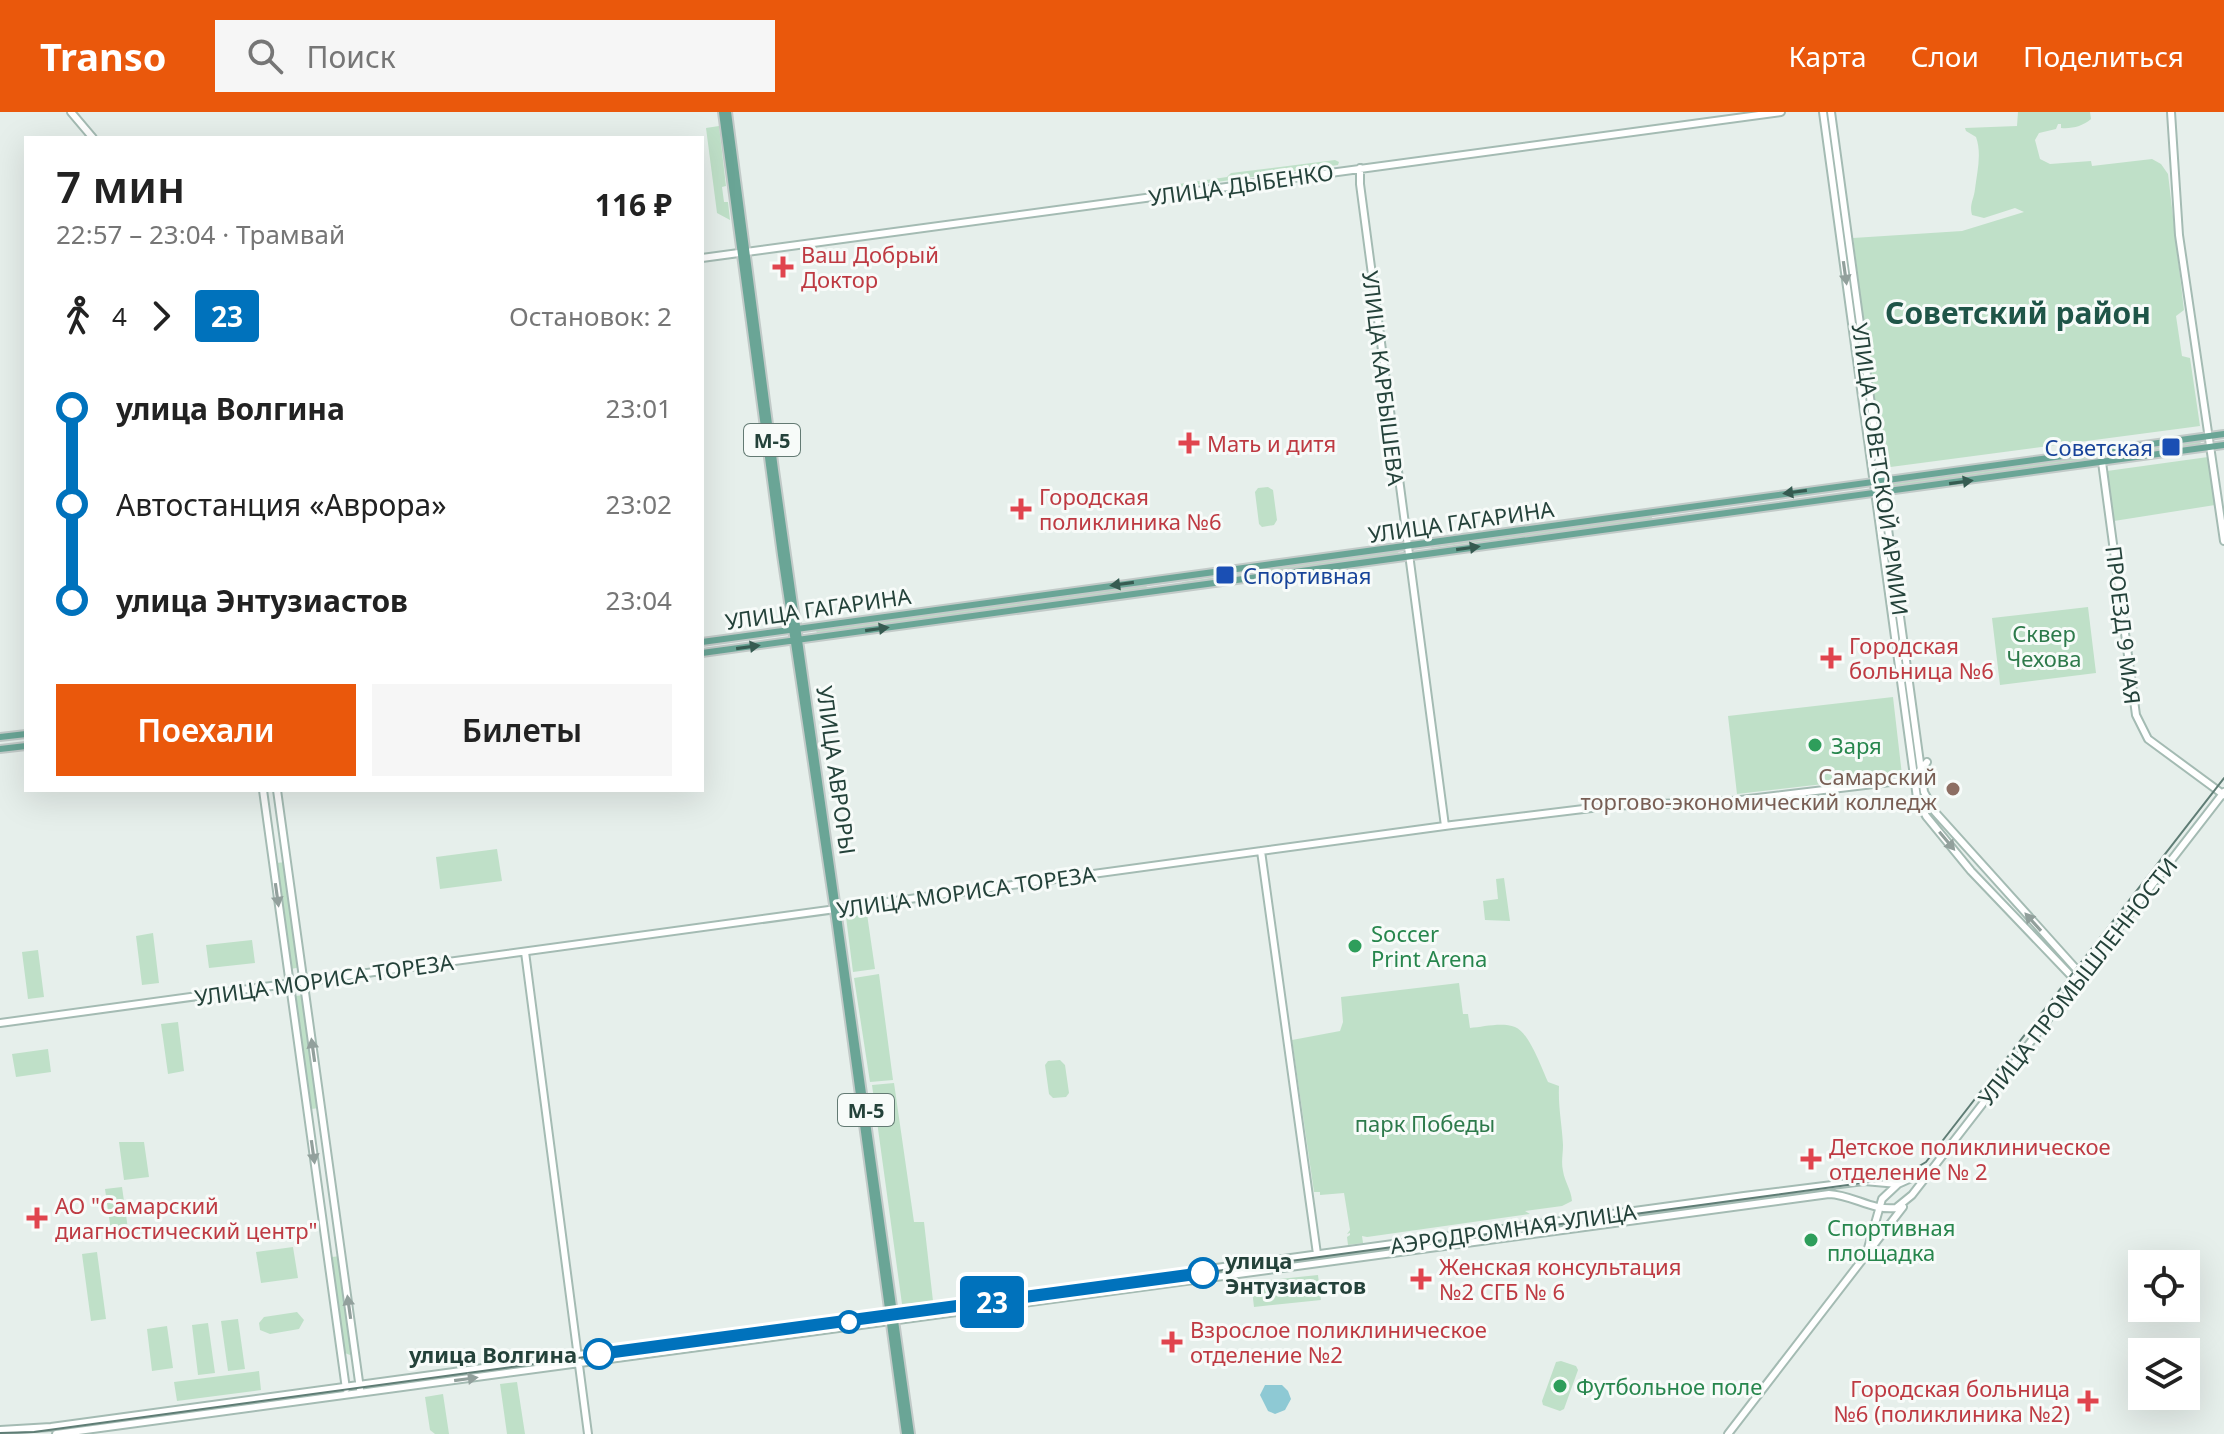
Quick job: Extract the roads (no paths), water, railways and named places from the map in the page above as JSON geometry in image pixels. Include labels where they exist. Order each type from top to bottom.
[{"type":"main road","points":[[71,112],[91,136]]},
{"type":"main road","name":"УЛИЦА АВРОРЫ","points":[[725,112],[890,1313],[911,1434]]},
{"type":"main road","name":"УЛИЦА ДЫБЕНКО","points":[[704,258],[1781,112]]},
{"type":"main road","name":"УЛИЦА СОВЕТСКОЙ АРМИИ","points":[[1823,112],[1911,779],[1926,816],[1998,899],[2078,983]]},
{"type":"main road","name":"УЛИЦА СОВЕТСКОЙ АРМИИ","points":[[1831,112],[1923,785],[1935,812],[2078,971],[2078,983]]},
{"type":"main road","points":[[2171,112],[2179,235],[2224,541]]},
{"type":"main road","name":"УЛИЦА КАРБЫШЕВА","points":[[1360,168],[1445,826]]},
{"type":"main road","points":[[1840,239],[1850,238]]},
{"type":"main road","name":"УЛИЦА ГАГАРИНА","points":[[704,642],[2224,434]]},
{"type":"main road","name":"УЛИЦА ГАГАРИНА","points":[[704,653],[2224,445]]},
{"type":"main road","name":"ПРОЕЗД 9 МАЯ","points":[[2102,462],[2136,715],[2148,739],[2223,794]]},
{"type":"main road","points":[[1842,485],[1843,497]]},
{"type":"main road","points":[[1428,543],[1429,553]]},
{"type":"main road","points":[[1169,578],[1171,589]]},
{"type":"main road","points":[[1893,631],[1902,629]]},
{"type":"main road","points":[[1904,709],[1913,708]]},
{"type":"main road","points":[[0,737],[24,734]]},
{"type":"main road","points":[[0,749],[24,746]]},
{"type":"main road","points":[[1910,760],[1922,764],[1911,779],[1923,785]]},
{"type":"main road","name":"УЛИЦА МОРИСА ТОРЕЗА","points":[[0,1023],[1445,826],[1608,806],[1732,801],[1911,779]]},
{"type":"main road","points":[[263,792],[347,1395]]},
{"type":"main road","points":[[277,792],[361,1393]]},
{"type":"main road","name":"УЛИЦА ПРОМЫШЛЕННОСТИ","points":[[1902,1205],[2223,794]]},
{"type":"main road","points":[[1261,851],[1317,1254]]},
{"type":"main road","points":[[272,855],[285,853]]},
{"type":"main road","points":[[1998,899],[2006,892]]},
{"type":"main road","points":[[525,952],[588,1434]]},
{"type":"main road","points":[[2074,967],[2091,966]]},
{"type":"main road","name":"УЛИЦА ПРОМЫШЛЕННОСТИ","points":[[1879,1208],[1886,1195],[1899,1184],[1930,1169]]},
{"type":"main road","name":"АЭРОДРОМНАЯ УЛИЦА","points":[[0,1430],[34,1432],[360,1384],[1864,1181],[1899,1184]]},
{"type":"main road","points":[[1899,1184],[1908,1186],[1912,1195]]},
{"type":"main road","name":"АЭРОДРОМНАЯ УЛИЦА","points":[[56,1434],[1829,1194],[1846,1196],[1879,1208]]},
{"type":"main road","points":[[1886,1195],[1888,1206],[1902,1205]]},
{"type":"main road","points":[[1865,1256],[1879,1208],[1902,1205]]},
{"type":"main road","points":[[1728,1434],[1902,1205]]},
{"type":"main road","name":"УЛИЦА АВРОРЫ","points":[[892,1322],[905,1434]]},
{"type":"main road","points":[[342,1355],[350,1358],[355,1352]]},
{"type":"water","points":[[1265,1385],[1282,1385],[1288,1391],[1291,1399],[1285,1410],[1275,1414],[1268,1411],[1260,1395]]},
{"type":"tram line","points":[[0,1433],[34,1432],[1899,1178],[1926,1162],[2224,778]]},
{"type":"tram line","name":"23","points":[[599,1354],[1203,1273]]},
{"type":"place","name":"Ваш Добрый Доктор","points":[[783,267]]},
{"type":"place","name":"Мать и дитя","points":[[1189,443]]},
{"type":"place","name":"Советская","points":[[2171,447]]},
{"type":"place","name":"Городская поликлиника №6","points":[[1021,509]]},
{"type":"place","name":"Спортивная","points":[[1225,575]]},
{"type":"place","name":"Городская больница №6","points":[[1831,658]]},
{"type":"place","name":"Заря","points":[[1815,745]]},
{"type":"place","name":"Самарский торгово-экономический колледж","points":[[1953,789]]},
{"type":"place","name":"Soccer Print Arena","points":[[1355,946]]},
{"type":"place","name":"Детское поликлиническое отделение № 2","points":[[1811,1159]]},
{"type":"place","name":"АО \"Самарский диагностический центр\"","points":[[37,1218]]},
{"type":"place","name":"Спортивная площадка","points":[[1811,1240]]},
{"type":"place","name":"улица Энтузиастов","points":[[1203,1273]]},
{"type":"place","name":"Женская консультация №2 СГБ № 6","points":[[1421,1279]]},
{"type":"place","name":"Взрослое поликлиническое отделение №2","points":[[1172,1342]]},
{"type":"place","name":"улица Волгина","points":[[599,1354]]},
{"type":"place","name":"Футбольное поле","points":[[1560,1386]]},
{"type":"place","name":"Городская больница №6 (поликлиника №2)","points":[[2088,1401]]},
{"type":"district","name":"Советский район","points":[[2018,312]]},
{"type":"park label","name":"Сквер Чехова","points":[[2044,646]]},
{"type":"park label","name":"парк Победы","points":[[1425,1123]]}]
